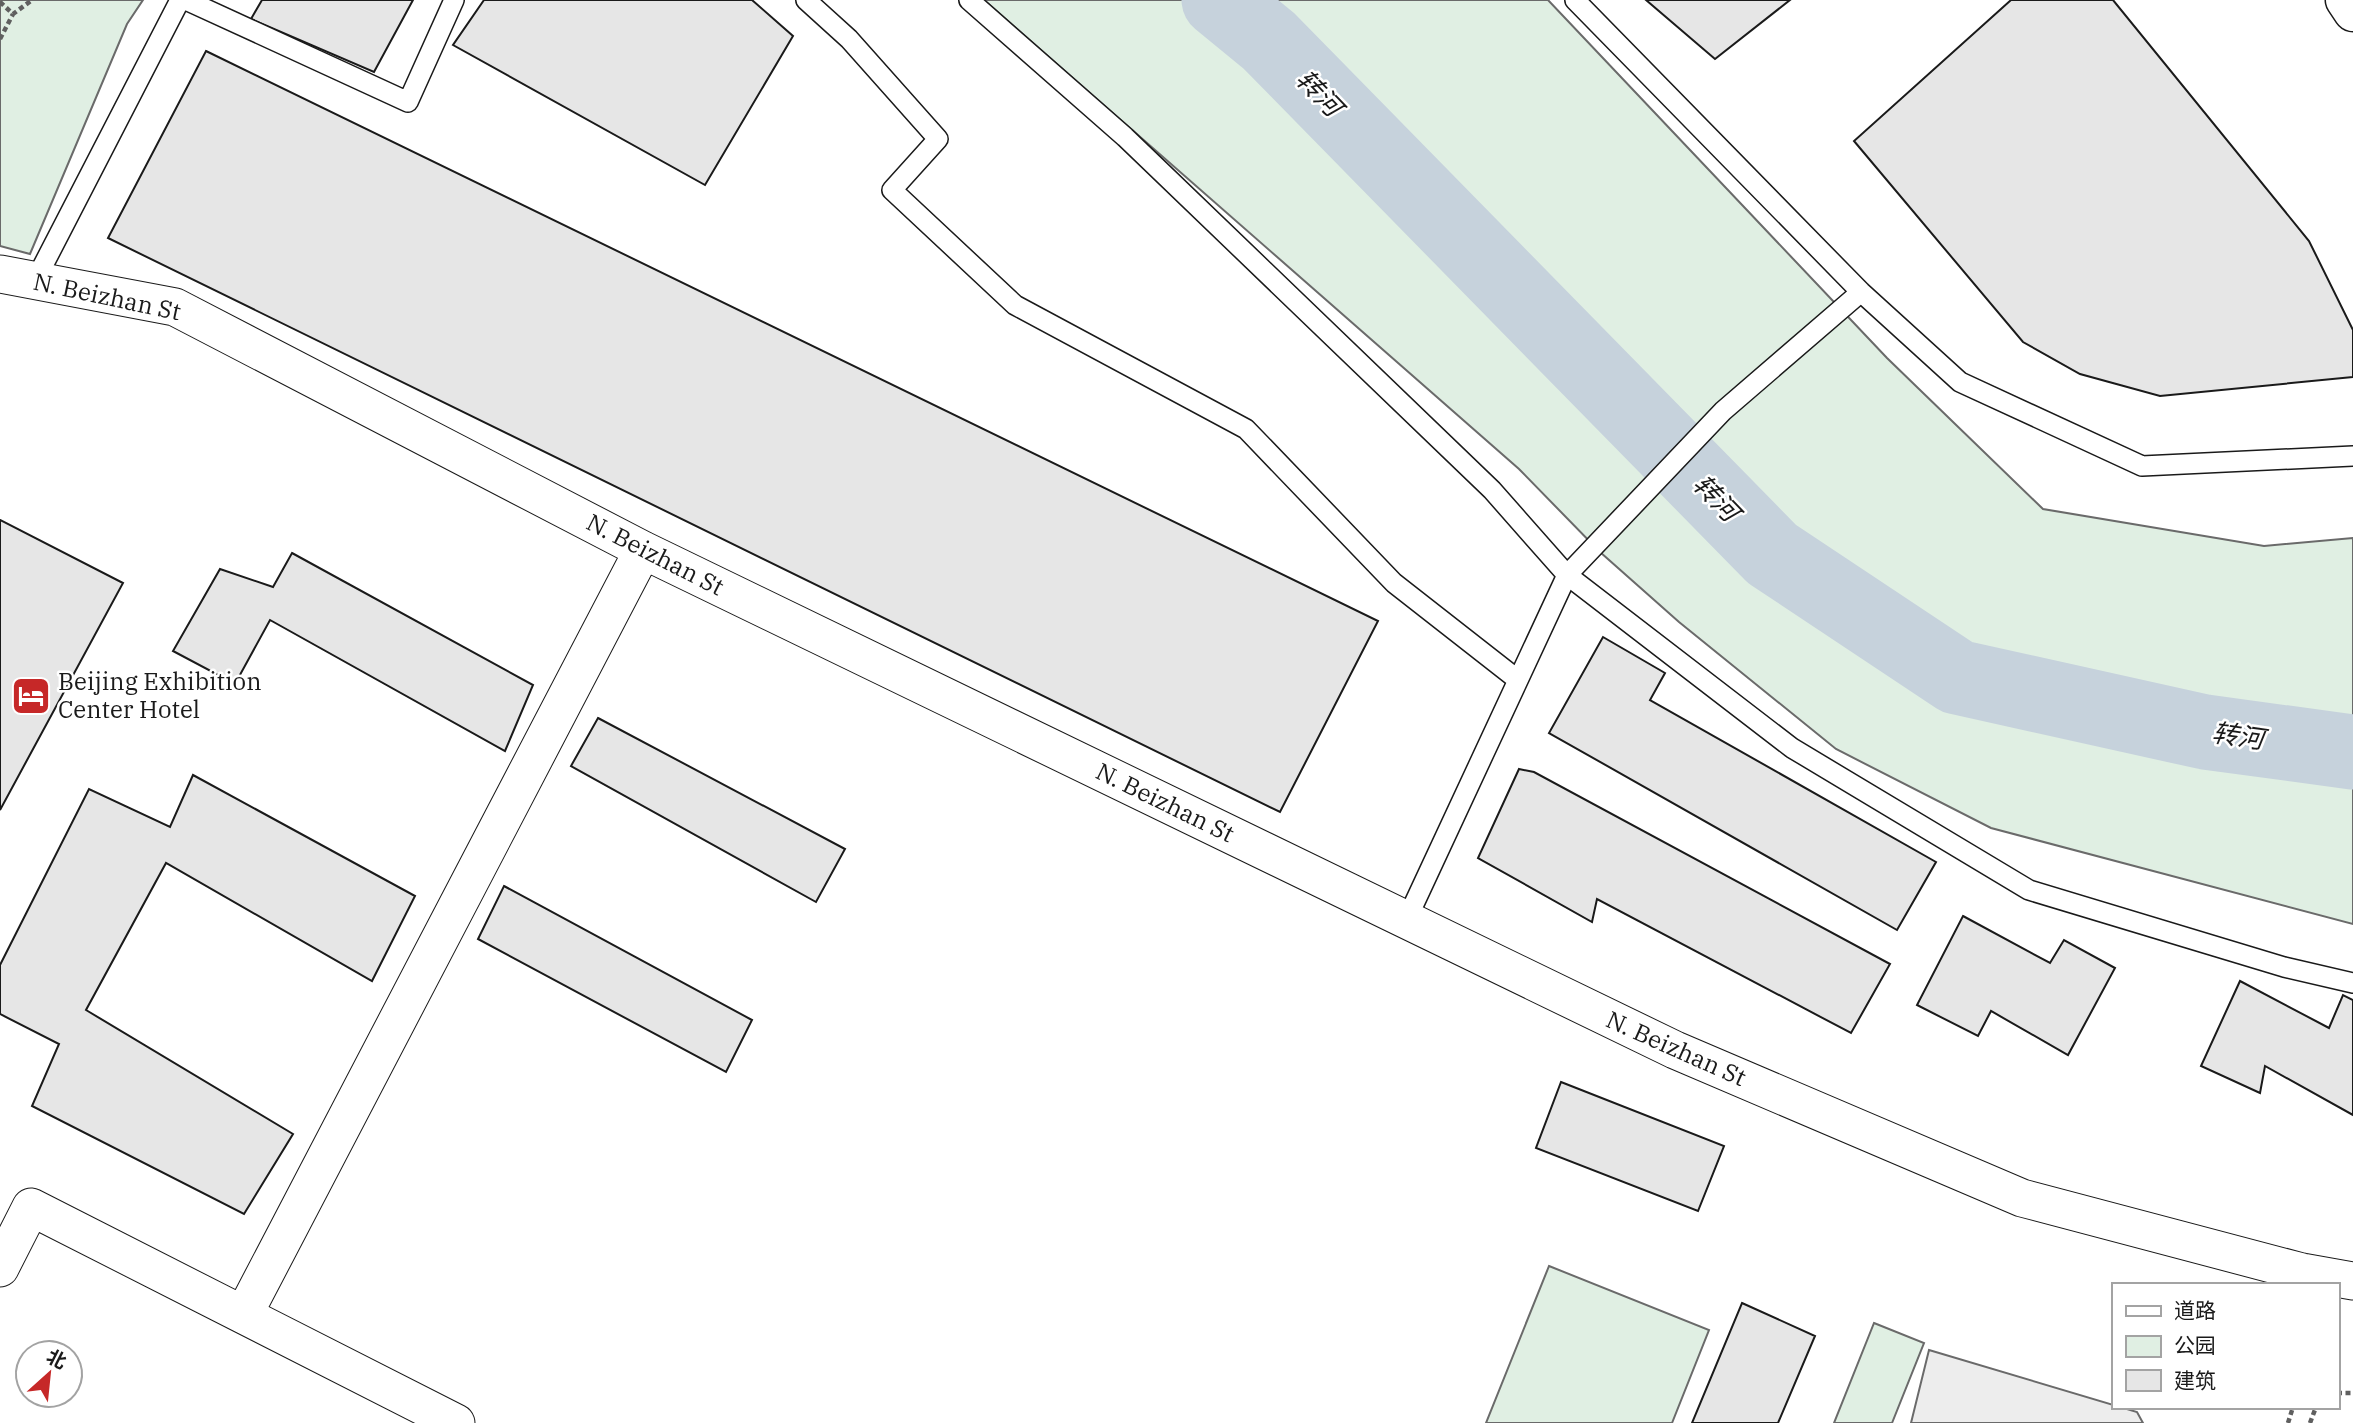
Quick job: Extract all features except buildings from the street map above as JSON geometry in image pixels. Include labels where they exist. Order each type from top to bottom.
[{"type":"main road","points":[[2345,0],[2353,12]]},
{"type":"street","name":"N. Beizhan St","points":[[18,278],[175,307],[643,550],[1675,1050],[2022,1198],[2302,1272],[2353,1281]]},
{"type":"street","points":[[244,1314],[643,550]]},
{"type":"street","points":[[0,1268],[31,1207],[456,1423]]},
{"type":"lane","points":[[18,278],[180,0]]},
{"type":"lane","points":[[186,0],[408,102],[454,0]]},
{"type":"lane","points":[[806,0],[849,38],[938,139],[892,190],[1015,305],[1246,429],[1394,583],[1518,680]]},
{"type":"lane","points":[[968,0],[1125,137],[1492,490],[1567,575],[1792,748],[2029,890],[2284,967],[2353,983]]},
{"type":"lane","points":[[1575,0],[1861,292],[1960,382],[2142,466],[2353,456]]},
{"type":"lane","points":[[1406,921],[1567,575],[1723,411],[1861,292]]},
{"type":"path","points":[[0,39],[13,14],[32,0]]},
{"type":"path","points":[[0,2],[13,14]]},
{"type":"green space","points":[[0,0],[143,0],[127,24],[30,254],[0,246]]},
{"type":"green space","points":[[984,0],[1548,0],[1887,358],[2043,509],[2264,546],[2353,538],[2353,924],[1991,828],[1836,749],[1679,622],[1600,552],[1519,469]]},
{"type":"green space","points":[[1549,1266],[1709,1330],[1672,1423],[1486,1423]]},
{"type":"green space","points":[[1874,1323],[1924,1343],[1892,1423],[1834,1423]]},
{"type":"shaded area","points":[[1929,1350],[2112,1405],[2112,1409],[2137,1412],[2143,1423],[1911,1423]]},
{"type":"waterway","name":"转河","points":[[1219,0],[1269,41],[1772,554],[1957,677],[2205,732],[2353,752]]},
{"type":"place","name":"Beijing Exhibition Center Hotel","points":[[31,696]]}]
